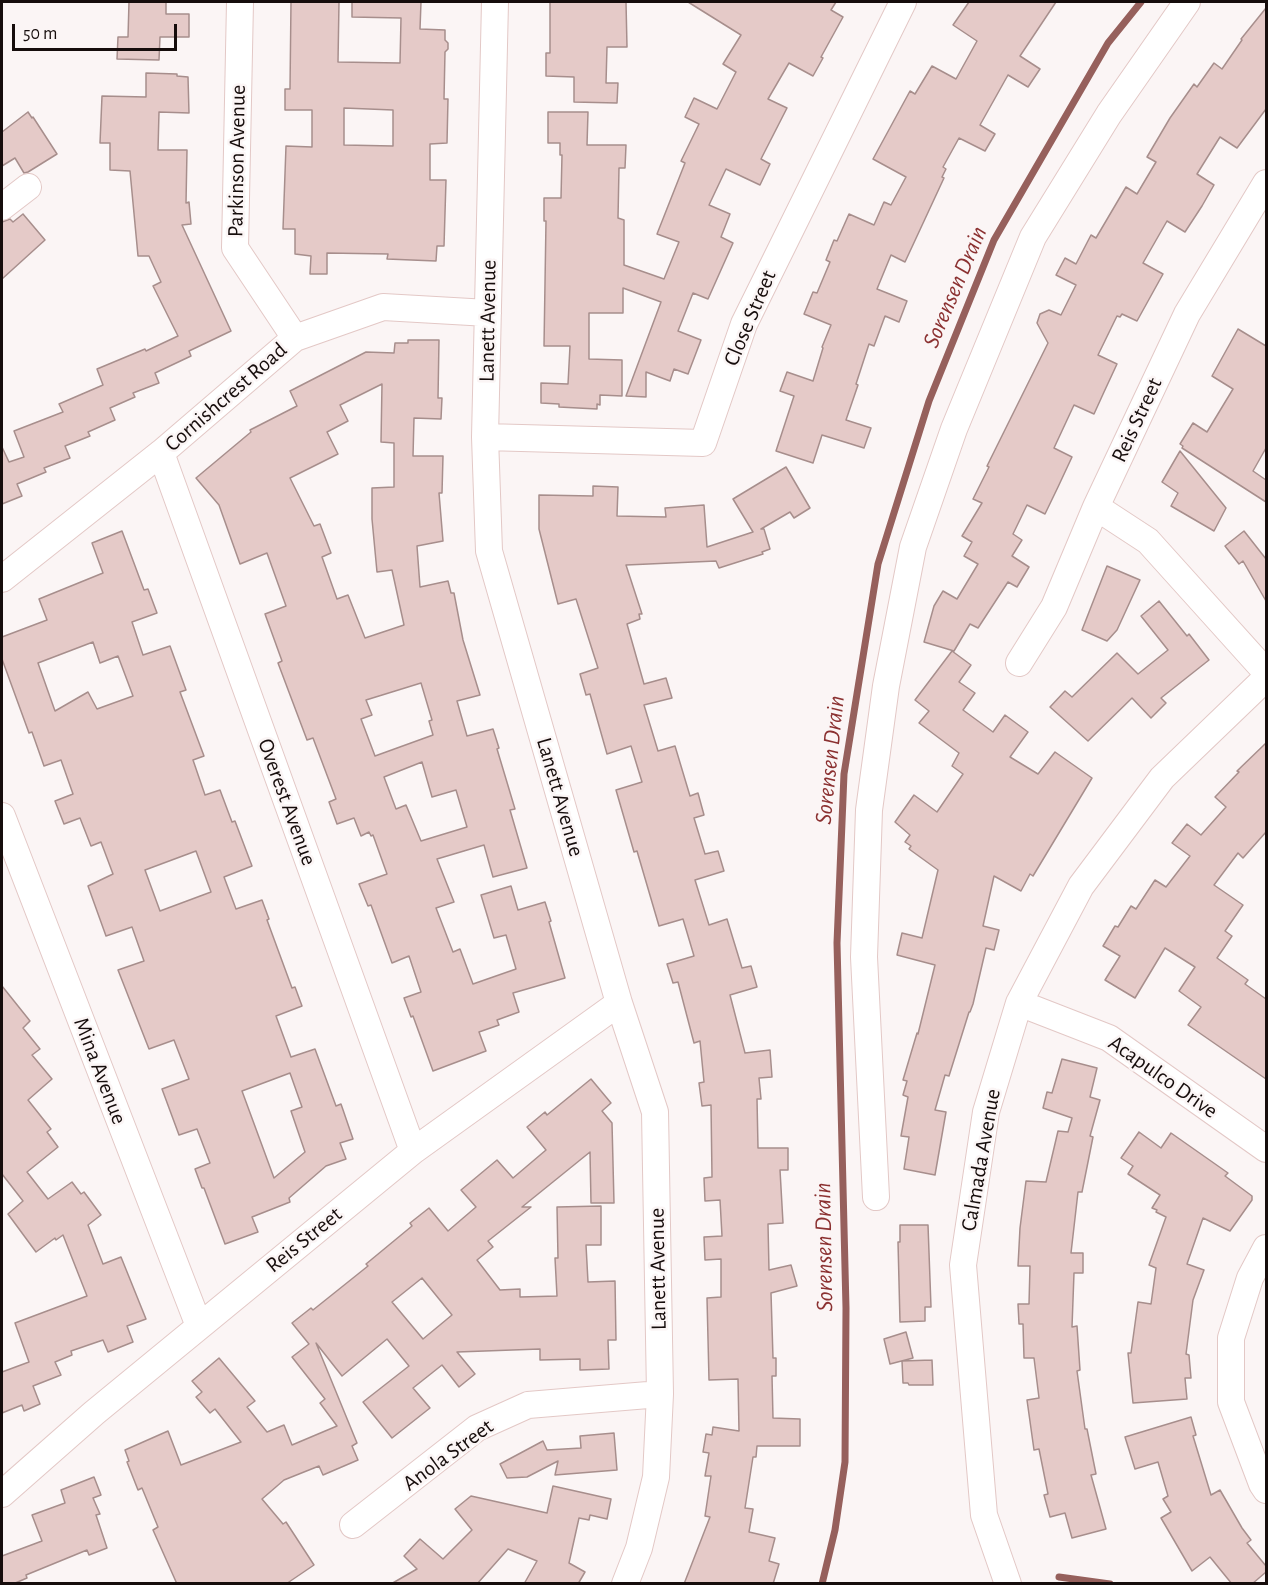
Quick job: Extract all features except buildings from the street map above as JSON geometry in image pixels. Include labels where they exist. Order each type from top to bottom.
[{"type":"street","name":"Parkinson Avenue","points":[[240,2],[235,248],[295,338]]},
{"type":"street","name":"Lanett Avenue","points":[[495,2],[485,437],[489,551],[619,1004],[655,1112],[660,1394],[656,1477],[639,1548],[625,1584]]},
{"type":"street","name":"Close Street","points":[[485,437],[703,443],[744,324],[903,2]]},
{"type":"street","points":[[876,1197],[864,957],[869,810],[886,686],[913,547],[954,429],[1033,237],[1109,114],[1187,2]]},
{"type":"street","name":"Reis Street","points":[[1019,663],[1054,607],[1096,507],[1187,314],[1266,183]]},
{"type":"street","points":[[2,207],[28,187]]},
{"type":"street","name":"Cornishcrest Road","points":[[2,579],[160,453],[295,338],[383,307],[488,313]]},
{"type":"street","name":"Overest Avenue","points":[[160,453],[413,1151]]},
{"type":"street","points":[[1096,507],[1148,541],[1266,672]]},
{"type":"street","name":"Calmada Avenue","points":[[1008,1584],[984,1515],[963,1265],[986,1112],[1019,1003],[1081,886],[1162,778],[1266,678]]},
{"type":"street","name":"Mina Avenue","points":[[2,816],[199,1326]]},
{"type":"street","name":"Acapulco Drive","points":[[1019,1003],[1109,1038],[1266,1149]]},
{"type":"street","name":"Reis Street","points":[[2,1494],[94,1413],[413,1151],[619,1004]]},
{"type":"street","points":[[1266,1248],[1250,1278],[1231,1338],[1231,1402],[1266,1490]]},
{"type":"street","name":"Anola Street","points":[[353,1526],[477,1428],[528,1405],[660,1394]]},
{"type":"waterway","name":"Sorensen Drain","points":[[822,1584],[835,1530],[845,1462],[846,1308],[837,943],[844,774],[878,564],[929,401],[994,240],[1108,43],[1141,2]]},
{"type":"waterway","points":[[1059,1577],[1110,1584]]}]
